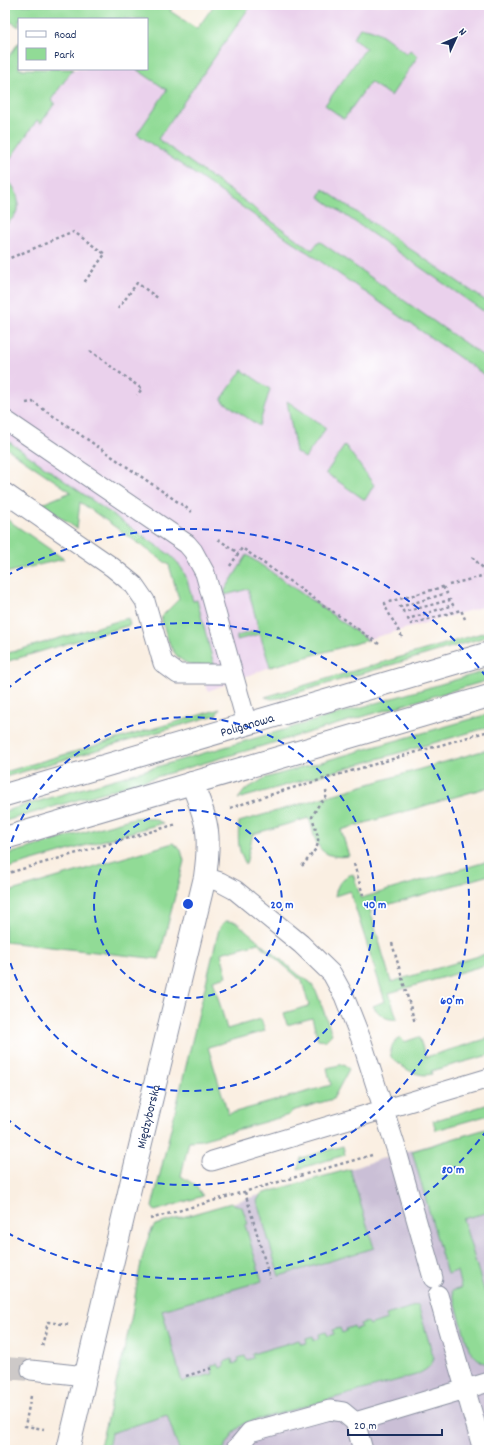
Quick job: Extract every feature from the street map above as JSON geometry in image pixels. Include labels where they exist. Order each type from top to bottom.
[{"type":"street","name":"Poligonowa","points":[[5,795],[489,653]]},
{"type":"street","points":[[5,838],[489,696]]},
{"type":"street","name":"Międzyborska","points":[[68,1450],[120,1226],[205,878],[208,853],[207,831],[204,816],[192,783]]},
{"type":"lane","points":[[5,420],[187,544],[193,551],[205,573],[247,724]]},
{"type":"lane","points":[[5,493],[112,567],[134,585],[145,601],[163,663],[178,674],[233,674]]},
{"type":"lane","points":[[205,878],[220,882],[235,890],[301,944],[332,974],[344,996],[361,1039],[396,1148],[483,1450]]},
{"type":"lane","points":[[212,1161],[489,1078]]},
{"type":"lane","points":[[31,1370],[85,1376]]},
{"type":"lane","points":[[355,1422],[489,1382]]},
{"type":"lane","points":[[235,1450],[250,1432],[330,1410],[343,1412],[355,1422],[363,1450]]},
{"type":"path","points":[[5,260],[74,232],[105,254],[83,284]]},
{"type":"path","points":[[118,309],[137,283],[158,298]]},
{"type":"path","points":[[90,351],[142,389],[137,395]]},
{"type":"path","points":[[22,405],[33,402],[191,511],[187,517]]},
{"type":"path","points":[[214,536],[238,553]]},
{"type":"path","points":[[233,562],[242,548],[379,644]]},
{"type":"path","points":[[402,637],[386,608],[385,603],[489,574],[472,557]]},
{"type":"path","points":[[446,586],[447,593],[400,607],[404,612],[450,600],[453,605],[408,618],[411,624],[461,610],[465,619]]},
{"type":"path","points":[[5,874],[489,731]]},
{"type":"path","points":[[302,866],[318,846],[319,838],[312,817],[318,806],[327,796],[326,791]]},
{"type":"path","points":[[354,864],[363,895]]},
{"type":"path","points":[[392,943],[415,1023]]},
{"type":"path","points":[[120,1226],[172,1213],[396,1148]]},
{"type":"path","points":[[245,1192],[270,1279]]},
{"type":"path","points":[[186,1376],[212,1368]]},
{"type":"shaded area","points":[[231,5],[489,5],[489,605],[270,667],[208,691],[170,555],[5,439],[5,97],[23,70],[186,69]]},
{"type":"shaded area","points":[[489,1128],[489,1450],[99,1450],[131,1321],[143,1255],[150,1231],[155,1225]]},
{"type":"green space","points":[[5,5],[174,5],[170,11],[197,29],[214,5],[251,5],[158,139],[312,250],[319,241],[489,360],[489,378],[137,134],[167,90],[137,70],[148,70],[148,18],[18,18],[18,26],[5,18]]},
{"type":"green space","points":[[360,28],[373,30],[391,41],[407,54],[410,50],[418,56],[391,96],[370,82],[344,119],[325,105],[366,48],[353,38]]},
{"type":"green space","points":[[18,43],[18,70],[72,70],[51,100],[55,103],[41,123],[37,120],[5,166],[5,62]]},
{"type":"green space","points":[[5,178],[12,185],[18,198],[18,208],[15,215],[5,225]]},
{"type":"green space","points":[[323,189],[489,303],[489,315],[319,197]]},
{"type":"green space","points":[[242,370],[270,389],[259,426],[221,400]]},
{"type":"green space","points":[[287,401],[326,428],[305,458],[296,452]]},
{"type":"green space","points":[[5,439],[176,560],[186,576],[193,601],[197,600],[214,665],[192,665],[185,662],[179,658],[170,646],[161,617],[179,599],[169,565],[80,502],[77,529],[42,504],[71,492],[5,447]]},
{"type":"green space","points":[[345,445],[374,485],[365,500],[326,473]]},
{"type":"green space","points":[[5,518],[64,559],[5,573]]},
{"type":"green space","points":[[247,555],[368,640],[270,667],[260,634],[237,640],[237,636],[259,630],[248,589],[225,595],[225,590]]},
{"type":"green space","points":[[128,618],[130,625],[5,662],[5,654]]},
{"type":"green space","points":[[489,631],[489,636],[279,698],[272,699],[265,697]]},
{"type":"green space","points":[[489,670],[489,680],[5,821],[5,811]]},
{"type":"green space","points":[[220,709],[216,715],[5,777],[5,772]]},
{"type":"green space","points":[[489,714],[489,727],[238,799],[245,790],[265,778]]},
{"type":"green space","points":[[489,749],[489,787],[341,830],[349,856],[340,857],[323,852],[316,842],[309,818],[253,834],[246,864],[243,859],[239,844],[239,822]]},
{"type":"green space","points":[[143,817],[154,819],[163,823],[5,869],[5,855],[133,818]]},
{"type":"green space","points":[[173,843],[181,850],[184,861],[159,959],[5,942],[5,893]]},
{"type":"green space","points":[[489,861],[489,875],[370,910],[391,982],[489,953],[489,964],[389,993],[397,1019],[389,1019],[383,1016],[373,1006],[385,1001],[350,891],[335,896],[337,888],[343,879],[353,874],[361,898]]},
{"type":"green space","points":[[226,921],[236,922],[299,975],[310,982],[317,993],[332,1034],[325,1041],[318,1040],[312,1018],[287,1025],[284,1013],[309,1006],[302,981],[258,943],[221,953],[227,976],[213,980],[227,1029],[261,1019],[265,1031],[208,1047],[228,1114],[331,1085],[327,1068],[344,1064],[349,1069],[333,1099],[292,1111],[289,1115],[201,1140],[189,1141],[181,1176],[195,1185],[203,1196],[155,1211],[152,1207],[219,929]]},
{"type":"green space","points":[[400,1037],[404,1042],[419,1037],[426,1057],[489,1038],[489,1055],[431,1071],[432,1074],[426,1075],[415,1073],[405,1068],[391,1057],[392,1046]]},
{"type":"green space","points":[[489,1104],[489,1115],[436,1130],[433,1121]]},
{"type":"green space","points":[[489,1128],[489,1212],[463,1219],[489,1307],[489,1365],[478,1359],[469,1349],[452,1291],[461,1288],[457,1271],[447,1274],[412,1151]]},
{"type":"green space","points":[[343,1146],[345,1155],[298,1169],[301,1158]]},
{"type":"green space","points":[[350,1169],[374,1248],[279,1276],[257,1201],[261,1194]]},
{"type":"green space","points":[[231,1203],[242,1207],[248,1224],[245,1225],[262,1281],[162,1310],[182,1382],[213,1374],[211,1365],[218,1364],[220,1368],[225,1366],[224,1362],[232,1359],[233,1364],[239,1362],[238,1358],[245,1356],[247,1360],[253,1358],[252,1354],[299,1340],[301,1344],[307,1343],[306,1338],[313,1336],[314,1340],[320,1338],[319,1334],[326,1332],[328,1336],[334,1334],[332,1330],[340,1328],[342,1333],[347,1331],[346,1329],[354,1326],[355,1329],[361,1327],[360,1324],[367,1322],[369,1325],[387,1319],[386,1315],[418,1305],[434,1359],[431,1365],[416,1375],[245,1423],[235,1431],[223,1450],[179,1450],[167,1415],[111,1433],[108,1450],[99,1450],[120,1368],[143,1256],[150,1233],[155,1225]]},
{"type":"tunnel","points":[[5,1368],[31,1370]]}]
